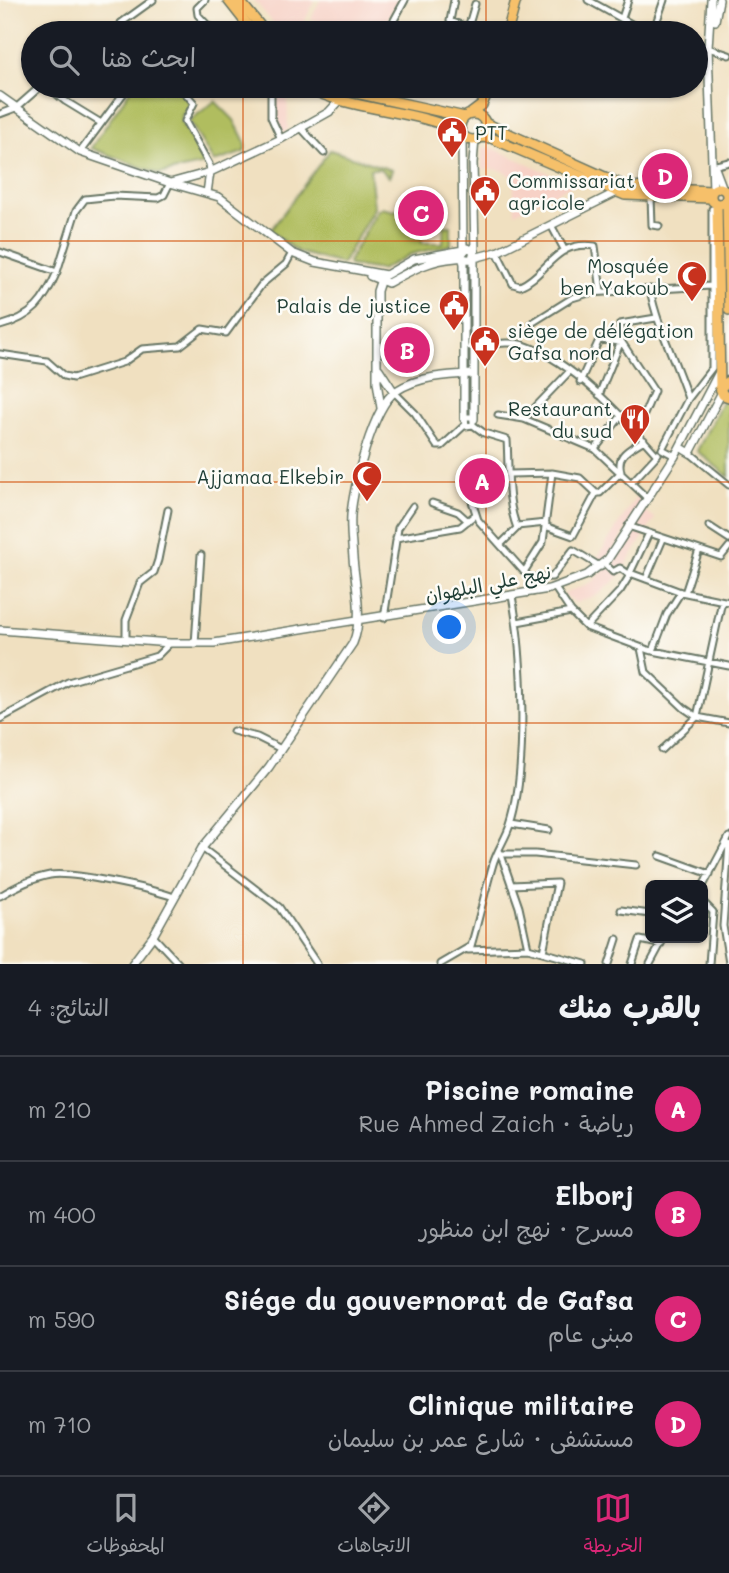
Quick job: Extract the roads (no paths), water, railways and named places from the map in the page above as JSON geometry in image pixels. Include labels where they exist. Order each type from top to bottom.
[{"type":"main road","points":[[228,0],[245,21]]},
{"type":"main road","points":[[239,0],[256,21]]},
{"type":"main road","points":[[510,21],[516,0]]},
{"type":"main road","points":[[364,98],[478,138],[491,138],[617,192],[651,197],[719,197]]},
{"type":"main road","points":[[376,98],[466,116],[477,115],[484,122],[627,187],[719,197]]},
{"type":"main road","points":[[461,132],[460,125],[466,116],[482,105],[485,98]]},
{"type":"main road","points":[[478,138],[489,98]]},
{"type":"main road","points":[[719,197],[729,243],[729,310]]},
{"type":"main road","points":[[719,197],[720,371],[724,393]]},
{"type":"main road","points":[[724,393],[729,381]]},
{"type":"street","points":[[124,21],[153,0]]},
{"type":"street","points":[[204,21],[198,15],[197,8],[205,0]]},
{"type":"street","points":[[394,21],[405,0]]},
{"type":"street","points":[[450,21],[454,0]]},
{"type":"street","points":[[588,0],[629,21]]},
{"type":"street","points":[[622,18],[628,0]]},
{"type":"street","points":[[659,21],[664,0]]},
{"type":"street","points":[[632,482],[662,449],[688,399],[712,368],[711,286],[719,197],[713,164],[709,60],[711,0]]},
{"type":"street","points":[[709,49],[719,0]]},
{"type":"street","points":[[470,21],[475,4]]},
{"type":"street","points":[[709,49],[729,55]]},
{"type":"street","points":[[0,96],[79,152],[228,202],[292,253],[307,260],[381,278],[414,258],[497,252],[617,192]]},
{"type":"street","points":[[0,114],[16,108],[27,98]]},
{"type":"street","points":[[61,98],[101,123]]},
{"type":"street","points":[[79,152],[120,98]]},
{"type":"street","points":[[190,98],[194,103],[185,121],[209,164],[207,193]]},
{"type":"street","points":[[271,98],[271,117],[281,139]]},
{"type":"street","points":[[0,326],[27,317],[39,307],[57,272],[76,211],[85,199],[158,198],[164,195],[170,183],[210,172],[302,129],[328,112],[341,98]]},
{"type":"street","points":[[302,129],[324,153]]},
{"type":"street","points":[[461,132],[464,422]]},
{"type":"street","points":[[473,422],[473,197],[478,138]]},
{"type":"street","points":[[713,164],[729,162]]},
{"type":"street","points":[[463,197],[473,197]]},
{"type":"street","points":[[651,197],[652,225],[659,226]]},
{"type":"street","points":[[463,223],[473,223]]},
{"type":"street","points":[[551,225],[565,251]]},
{"type":"street","points":[[497,252],[513,284],[520,286],[532,279],[547,261],[565,251],[584,245],[597,248],[601,291]]},
{"type":"street","points":[[0,252],[57,272]]},
{"type":"street","points":[[0,354],[47,361],[61,374],[73,378],[124,362],[142,349],[180,345],[202,329],[226,333],[262,284],[286,264],[292,253]]},
{"type":"street","points":[[132,964],[153,936],[202,848],[281,748],[350,648],[358,622],[351,516],[356,486],[381,408],[381,278]]},
{"type":"street","points":[[532,323],[572,298],[601,291],[711,286]]},
{"type":"street","points":[[650,289],[656,318],[676,360],[688,399]]},
{"type":"street","points":[[599,395],[621,342],[621,322],[656,318]]},
{"type":"street","points":[[580,382],[599,340],[621,342]]},
{"type":"street","points":[[621,342],[654,391],[637,431]]},
{"type":"street","points":[[464,347],[524,345],[569,372],[599,395],[622,415],[657,455]]},
{"type":"street","points":[[379,369],[394,392],[415,413],[437,446],[442,446],[470,416],[484,433],[505,438],[510,474],[508,500],[517,526]]},
{"type":"street","points":[[603,566],[675,456],[720,371]]},
{"type":"street","points":[[524,419],[569,372]]},
{"type":"street","points":[[381,408],[394,392],[428,378],[473,374]]},
{"type":"street","points":[[690,453],[724,393]]},
{"type":"street","points":[[498,415],[524,419],[596,449],[647,498]]},
{"type":"street","points":[[596,449],[622,415]]},
{"type":"street","points":[[500,544],[517,526],[546,525],[573,536],[596,493],[604,490],[621,472],[621,456],[644,440]]},
{"type":"street","points":[[680,447],[729,485]]},
{"type":"street","points":[[662,449],[675,456]]},
{"type":"street","points":[[510,474],[552,473],[580,478],[596,493]]},
{"type":"street","points":[[524,572],[539,552],[546,525],[552,473]]},
{"type":"street","points":[[469,492],[475,515],[529,578],[533,592]]},
{"type":"street","points":[[432,503],[458,512],[468,521]]},
{"type":"street","points":[[384,618],[396,538],[400,523],[413,506]]},
{"type":"street","points":[[126,638],[126,620],[140,583],[153,572],[158,560],[168,510]]},
{"type":"street","points":[[396,538],[460,527],[475,515]]},
{"type":"street","points":[[628,526],[721,557],[729,547]]},
{"type":"street","points":[[709,527],[729,538]]},
{"type":"street","points":[[586,627],[620,591],[649,533]]},
{"type":"street","points":[[646,579],[663,539]]},
{"type":"street","points":[[529,578],[552,577],[573,550],[613,572],[620,568],[683,593],[726,602],[697,718],[662,750]]},
{"type":"street","points":[[653,651],[667,614],[683,593],[699,550]]},
{"type":"street","points":[[195,645],[201,555]]},
{"type":"street","name":"نهج علي البلهوان","points":[[0,629],[195,645],[384,618],[555,588],[603,566]]},
{"type":"street","points":[[555,588],[571,612],[586,627],[641,648],[729,666]]},
{"type":"street","points":[[468,950],[511,824],[521,724],[517,622],[512,596]]},
{"type":"street","points":[[517,622],[571,612]]},
{"type":"street","points":[[0,719],[68,681],[157,656],[170,643]]},
{"type":"street","points":[[641,648],[646,672],[697,718],[729,723]]},
{"type":"street","points":[[233,732],[257,737],[281,748]]},
{"type":"street","points":[[511,824],[549,830]]},
{"type":"street","points":[[706,880],[729,837]]},
{"type":"street","points":[[729,844],[723,926],[729,962]]},
{"type":"street","points":[[202,848],[279,907],[317,964]]},
{"type":"street","points":[[500,852],[636,865]]},
{"type":"street","points":[[500,852],[528,948]]},
{"type":"street","points":[[660,856],[710,874]]},
{"type":"street","points":[[0,896],[18,886],[55,874],[132,885],[174,897]]},
{"type":"street","points":[[511,885],[557,883],[543,952]]},
{"type":"street","points":[[708,907],[713,912],[709,964]]},
{"type":"street","points":[[621,910],[645,913]]},
{"type":"street","points":[[153,936],[179,964]]},
{"type":"street","points":[[609,964],[617,940]]},
{"type":"street","points":[[632,964],[640,940],[659,944],[650,964]]},
{"type":"street","points":[[440,964],[468,950],[528,948],[585,964]]},
{"type":"place","name":"PTT","points":[[452,159]]},
{"type":"place","name":"Clinique militaire","points":[[665,176]]},
{"type":"place","name":"Siége du gouvernorat de Gafsa","points":[[421,213]]},
{"type":"place","name":"Commissariat agricole","points":[[485,218]]},
{"type":"place","name":"Mosquée ben Yakoub","points":[[692,303]]},
{"type":"place","name":"Palais de justice","points":[[454,332]]},
{"type":"place","name":"Elborj","points":[[407,350]]},
{"type":"place","name":"siège de délégation Gafsa nord","points":[[485,368]]},
{"type":"place","name":"Restaurant du sud","points":[[635,446]]},
{"type":"place","name":"Piscine romaine","points":[[482,481]]},
{"type":"place","name":"Ajjamaa Elkebir","points":[[367,503]]}]
